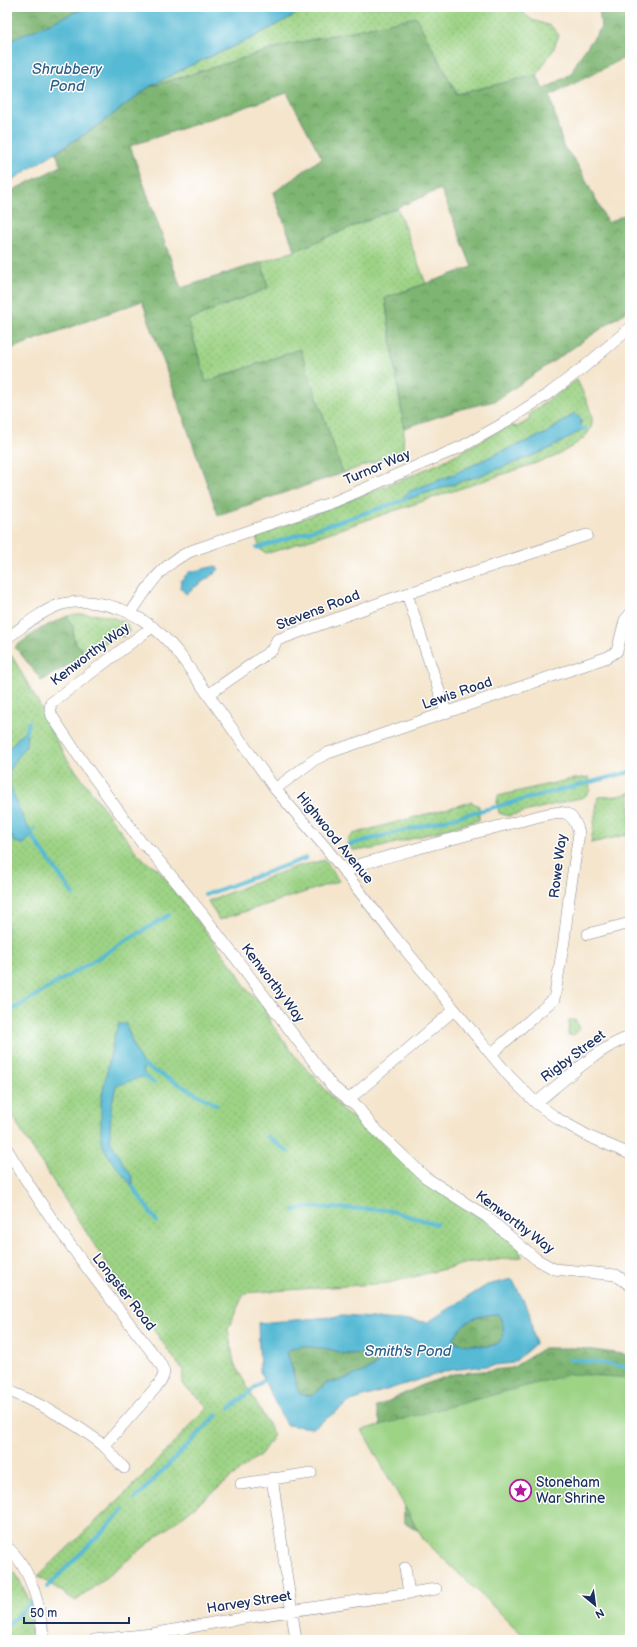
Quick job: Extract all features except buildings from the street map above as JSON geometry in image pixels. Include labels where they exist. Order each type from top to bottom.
[{"type":"street","name":"Turnor Way","points":[[131,613],[153,580],[172,562],[181,556],[336,501],[462,446],[511,419],[551,392],[584,367],[630,328]]},
{"type":"street","name":"Stevens Road","points":[[209,694],[272,650],[277,640],[407,594],[587,535]]},
{"type":"street","points":[[407,594],[446,712]]},
{"type":"street","name":"Highwood Avenue","points":[[7,638],[37,617],[60,605],[78,602],[102,604],[131,613],[153,627],[170,642],[209,694],[275,789],[317,837],[454,1010],[509,1076],[536,1103],[558,1120],[590,1137],[630,1154]]},
{"type":"street","name":"Lewis Road","points":[[275,789],[322,756],[608,657],[617,651],[625,620],[630,614]]},
{"type":"street","name":"Kenworthy Way","points":[[153,627],[55,699],[50,706],[50,714],[82,761],[142,842],[204,916],[332,1086],[357,1106],[371,1125],[425,1177],[487,1217],[536,1260],[554,1269],[616,1275],[630,1285]]},
{"type":"street","name":"Rowe Way","points":[[346,874],[354,866],[487,829],[551,814],[565,813],[576,824],[579,832],[564,941],[554,999],[491,1054]]},
{"type":"street","points":[[588,934],[630,923]]},
{"type":"street","points":[[348,1100],[454,1010]]},
{"type":"street","name":"Rigby Street","points":[[536,1103],[588,1061],[621,1039],[630,1037]]},
{"type":"street","name":"Longster Road","points":[[7,1149],[70,1246],[164,1369],[164,1376],[159,1384],[104,1446]]},
{"type":"street","points":[[7,1390],[47,1408],[104,1446],[124,1468]]},
{"type":"street","points":[[241,1484],[311,1473]]},
{"type":"street","points":[[272,1478],[296,1640]]},
{"type":"street","points":[[7,1547],[13,1552],[25,1570],[35,1594],[39,1607],[43,1640]]},
{"type":"street","points":[[405,1568],[409,1593]]},
{"type":"street","name":"Harvey Street","points":[[94,1640],[152,1637],[291,1610],[436,1589]]},
{"type":"green space","points":[[15,7],[87,7],[7,42],[7,12]]},
{"type":"green space","points":[[309,7],[516,7],[532,20],[551,26],[559,35],[553,50],[537,75],[457,94],[415,18],[283,46],[149,87],[187,67],[250,39]]},
{"type":"green space","points":[[599,7],[630,7],[630,55],[550,96],[563,146],[576,162],[608,223],[630,212],[630,309],[495,401],[465,408],[404,428],[385,298],[472,267],[441,189],[295,251],[273,193],[322,158],[287,93],[130,146],[181,288],[262,262],[268,288],[188,320],[206,382],[300,349],[343,473],[218,515],[142,301],[7,350],[7,193],[61,166],[56,153],[100,124],[149,87],[283,46],[416,17],[457,94],[537,75],[543,90],[571,74],[579,58],[601,28]]},
{"type":"green space","points":[[397,207],[426,284],[385,298],[404,428],[403,452],[343,473],[300,349],[206,382],[188,320],[268,288],[262,262],[295,251]]},
{"type":"green space","points":[[577,380],[589,408],[592,418],[591,426],[588,433],[581,440],[554,457],[272,552],[266,553],[261,550],[256,537],[406,478],[442,462],[510,425],[517,427],[529,420],[530,413]],"holes":[[[575,413],[580,431],[551,448],[487,473],[405,500],[403,497],[498,453],[547,433]]]},
{"type":"green space","points":[[630,520],[630,572],[628,572],[628,521]]},
{"type":"green space","points":[[79,614],[98,615],[122,621],[127,624],[129,632],[125,636],[116,636],[87,654],[76,644],[73,636],[73,628],[67,616]]},
{"type":"green space","points":[[67,616],[73,628],[73,636],[76,644],[87,654],[41,681],[15,647],[40,629]]},
{"type":"green space","points":[[12,656],[44,713],[50,729],[67,759],[137,853],[148,863],[157,868],[237,972],[245,987],[254,997],[262,1002],[270,1022],[298,1060],[314,1076],[345,1113],[354,1118],[415,1173],[518,1244],[522,1257],[464,1264],[389,1283],[244,1293],[228,1329],[234,1363],[274,1435],[261,1454],[76,1601],[38,1576],[134,1485],[208,1407],[182,1384],[183,1371],[106,1263],[21,1131],[7,1104],[7,657]]},
{"type":"green space","points":[[589,777],[590,791],[584,797],[508,816],[499,813],[497,802],[498,796],[567,780]]},
{"type":"green space","points":[[630,793],[630,834],[591,843],[598,797],[618,796]]},
{"type":"green space","points":[[471,802],[479,806],[479,820],[374,849],[353,850],[347,841],[353,834]]},
{"type":"green space","points":[[325,860],[339,881],[219,920],[208,901],[295,867]]},
{"type":"green space","points":[[569,1020],[575,1020],[579,1026],[577,1032],[573,1035],[568,1035]]},
{"type":"green space","points":[[498,1314],[502,1324],[503,1333],[502,1338],[495,1344],[486,1346],[467,1345],[453,1340],[461,1327],[471,1320],[477,1317]]},
{"type":"green space","points":[[301,1346],[329,1349],[345,1354],[365,1353],[377,1356],[378,1363],[366,1371],[336,1382],[326,1383],[312,1396],[299,1394],[294,1384],[294,1373],[287,1353],[291,1349]]},
{"type":"green space","points":[[544,1348],[578,1348],[630,1355],[630,1470],[446,1547],[404,1522],[403,1480],[386,1445],[376,1407],[420,1386],[453,1374],[512,1368]]},
{"type":"green space","points":[[571,1374],[630,1378],[630,1640],[528,1640],[423,1539],[362,1430]]},
{"type":"green space","points":[[7,1565],[16,1574],[31,1603],[31,1640],[7,1640]]},
{"type":"water","name":"Shrubbery Pond","points":[[87,7],[309,7],[250,39],[187,67],[149,87],[100,124],[7,183],[7,42]]},
{"type":"water","points":[[575,413],[581,420],[580,431],[551,448],[487,473],[405,500],[403,497],[410,491],[450,476],[498,453],[547,433]]},
{"type":"water","points":[[216,566],[219,569],[217,572],[186,594],[180,588],[181,580],[189,572]]},
{"type":"water","points":[[23,732],[27,734],[26,745],[9,771],[10,786],[24,820],[33,835],[24,844],[14,842],[7,826],[7,751]]},
{"type":"water","points":[[119,1024],[126,1024],[135,1050],[143,1065],[144,1076],[116,1086],[111,1108],[110,1141],[132,1177],[133,1187],[111,1160],[101,1142],[101,1100],[115,1033]]},
{"type":"water","name":"Smith's Pond","points":[[512,1279],[529,1311],[535,1344],[513,1363],[450,1370],[351,1401],[313,1428],[286,1425],[260,1372],[258,1323],[343,1316],[428,1322],[487,1285]],"holes":[[[498,1314],[502,1324],[503,1333],[502,1338],[496,1344],[490,1346],[467,1345],[453,1340],[461,1328],[471,1320],[477,1317]],[[301,1346],[329,1349],[345,1354],[365,1353],[377,1356],[378,1363],[366,1371],[336,1382],[327,1383],[312,1396],[300,1394],[287,1353],[291,1349]]]},
{"type":"waterway","points":[[580,428],[585,429]]},
{"type":"waterway","points":[[257,548],[405,500]]},
{"type":"waterway","points":[[25,733],[29,722]]},
{"type":"waterway","points":[[348,845],[630,772]]},
{"type":"waterway","points":[[31,832],[35,829]]},
{"type":"waterway","points":[[32,836],[73,894]]},
{"type":"waterway","points":[[205,895],[306,858]]},
{"type":"waterway","points":[[7,1013],[169,915]]},
{"type":"waterway","points":[[143,1065],[217,1105]]},
{"type":"waterway","points":[[144,1076],[154,1083]]},
{"type":"waterway","points":[[267,1136],[288,1152]]},
{"type":"waterway","points":[[133,1187],[157,1222]]},
{"type":"waterway","points":[[294,1210],[308,1207],[387,1210],[436,1224]]},
{"type":"waterway","points":[[569,1359],[630,1367]]},
{"type":"waterway","points":[[230,1408],[264,1380]]},
{"type":"waterway","points":[[135,1499],[217,1415]]},
{"type":"waterway","points":[[47,1587],[124,1510]]},
{"type":"waterway","points":[[7,1625],[31,1603]]},
{"type":"place","name":"Stoneham War Shrine","points":[[521,1490]]}]
